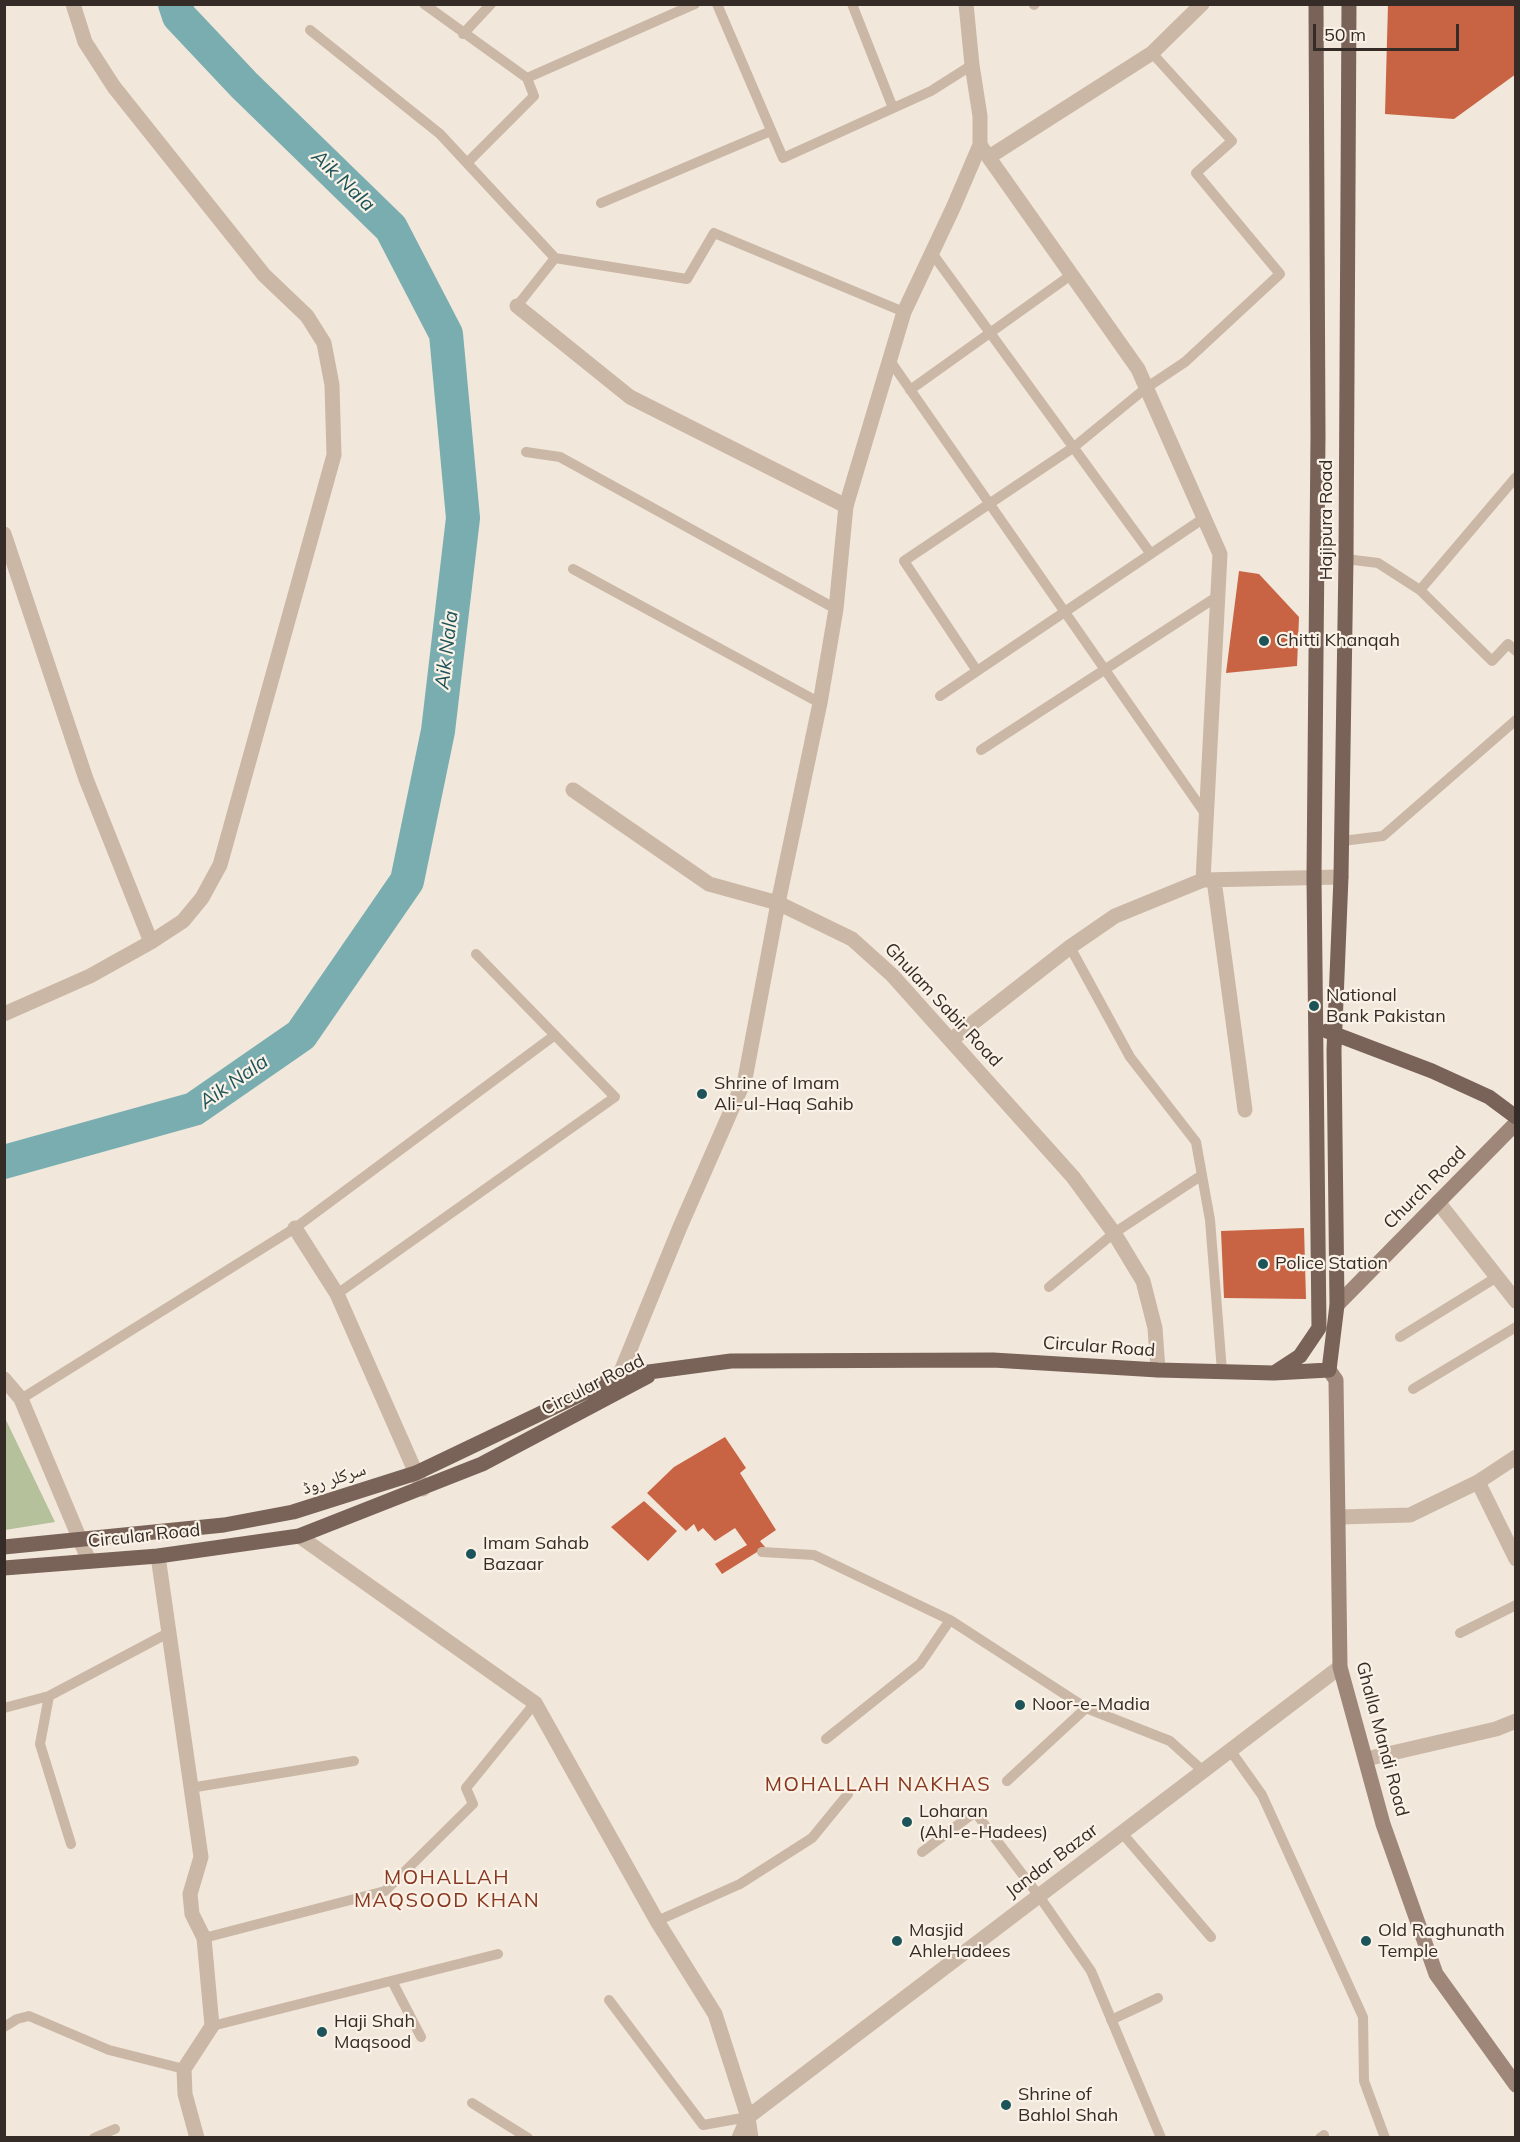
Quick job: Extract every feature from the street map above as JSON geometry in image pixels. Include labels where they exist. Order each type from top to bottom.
[{"type":"main road","points":[[1274,1373],[1300,1356],[1319,1328],[1314,877],[1318,435],[1316,4]]},
{"type":"main road","name":"Hajipura Road","points":[[1329,1370],[1337,1305],[1336,1035],[1342,841],[1346,559],[1349,4]]},
{"type":"main road","points":[[1316,1026],[1432,1071],[1479,1093],[1512,1112],[1515,1117]]},
{"type":"main road","name":"Church Road","points":[[1337,1305],[1515,1124]]},
{"type":"main road","name":"Circular Road","points":[[4,1568],[158,1556],[299,1536],[482,1464],[654,1373],[730,1361],[993,1360],[1158,1370],[1274,1373],[1329,1370]]},
{"type":"main road","name":"Ghalla Mandi Road","points":[[1329,1370],[1336,1380],[1340,1516],[1340,1666],[1383,1824],[1436,1974],[1515,2085]]},
{"type":"main road","name":"سرکلر روڈ","points":[[4,1547],[224,1525],[293,1512],[416,1473],[619,1376],[654,1373]]},
{"type":"street","points":[[4,1014],[90,976],[151,942],[183,921],[202,898],[220,864],[334,455],[332,385],[324,343],[307,316],[264,275],[114,87],[86,42],[73,4]]},
{"type":"street","points":[[966,4],[984,151],[1138,369],[1220,554],[1206,815],[1208,880],[1245,1110]]},
{"type":"street","points":[[611,1396],[680,1227],[745,1079],[778,903],[820,703],[836,609],[846,506],[891,362],[904,312],[984,151],[1152,53],[1202,4]]},
{"type":"street","points":[[517,306],[630,397],[846,506]]},
{"type":"street","points":[[6,541],[86,779],[151,942]]},
{"type":"street","name":"Ghulam Sabir Road","points":[[573,790],[710,884],[778,903],[852,939],[892,975],[1072,1177],[1113,1233],[1143,1281],[1155,1328],[1158,1370]]},
{"type":"street","points":[[951,1040],[1070,947],[1115,916],[1208,880],[1341,877]]},
{"type":"street","points":[[1438,1202],[1515,1301]]},
{"type":"street","points":[[295,1228],[337,1294],[423,1489]]},
{"type":"street","points":[[4,1379],[21,1399],[89,1561]]},
{"type":"street","points":[[1340,1516],[1410,1515],[1478,1482],[1515,1458]]},
{"type":"street","points":[[1478,1482],[1515,1559]]},
{"type":"street","points":[[299,1536],[535,1703],[657,1921],[715,2014],[748,2117],[751,2138]]},
{"type":"street","points":[[158,1556],[201,1857],[190,1894],[192,1914],[204,1938],[212,2026],[184,2069],[185,2094],[197,2138]]},
{"type":"street","name":"Jandar Bazar","points":[[739,2138],[748,2117],[1340,1666]]},
{"type":"street","points":[[1366,1759],[1496,1729],[1515,1721]]},
{"type":"lane","points":[[424,4],[527,78],[534,96],[467,163]]},
{"type":"lane","points":[[463,34],[491,4]]},
{"type":"lane","points":[[527,78],[695,4]]},
{"type":"lane","points":[[717,4],[783,158],[931,91],[972,65]]},
{"type":"lane","points":[[852,4],[893,108]]},
{"type":"lane","points":[[310,30],[440,134],[555,258],[687,279],[714,232],[904,312]]},
{"type":"lane","points":[[977,671],[904,561],[1074,447],[1146,388],[1185,362],[1280,274],[1196,173],[1232,141],[1152,53]]},
{"type":"lane","points":[[601,203],[771,130]]},
{"type":"lane","points":[[932,253],[1151,554]]},
{"type":"lane","points":[[517,306],[555,258]]},
{"type":"lane","points":[[910,390],[1071,275]]},
{"type":"lane","points":[[891,362],[1206,815]]},
{"type":"lane","points":[[526,452],[560,457],[836,609]]},
{"type":"lane","points":[[1420,590],[1515,477]]},
{"type":"lane","points":[[940,696],[1204,519]]},
{"type":"lane","points":[[1346,559],[1378,563],[1420,590],[1492,661],[1508,644],[1515,651]]},
{"type":"lane","points":[[573,569],[820,703]]},
{"type":"lane","points":[[981,750],[1218,596]]},
{"type":"lane","points":[[1342,841],[1383,836],[1515,720]]},
{"type":"lane","points":[[1070,947],[1130,1057],[1196,1142],[1210,1220],[1222,1371]]},
{"type":"lane","points":[[337,1294],[615,1097],[476,954]]},
{"type":"lane","points":[[21,1399],[295,1228],[555,1035]]},
{"type":"lane","points":[[1049,1287],[1113,1233],[1202,1175]]},
{"type":"lane","points":[[1400,1338],[1497,1278]]},
{"type":"lane","points":[[1413,1389],[1515,1327]]},
{"type":"lane","points":[[762,1552],[814,1555],[950,1620],[1086,1708],[1170,1741],[1203,1771]]},
{"type":"lane","points":[[1460,1633],[1515,1605]]},
{"type":"lane","points":[[826,1739],[920,1664],[950,1620]]},
{"type":"lane","points":[[4,1708],[49,1696],[170,1632]]},
{"type":"lane","points":[[49,1696],[40,1744],[71,1844]]},
{"type":"lane","points":[[204,1938],[385,1891],[473,1804],[466,1788],[535,1703]]},
{"type":"lane","points":[[1007,1781],[1086,1708]]},
{"type":"lane","points":[[1230,1750],[1262,1795],[1363,2017],[1364,2081],[1386,2138]]},
{"type":"lane","points":[[190,1788],[354,1761]]},
{"type":"lane","points":[[657,1921],[740,1884],[812,1838],[848,1794]]},
{"type":"lane","points":[[922,1852],[975,1812],[1039,1896],[1090,1971],[1161,2138]]},
{"type":"lane","points":[[1122,1833],[1211,1937]]},
{"type":"lane","points":[[212,2026],[498,1954]]},
{"type":"lane","points":[[392,1981],[421,2037]]},
{"type":"lane","points":[[1111,2020],[1158,1998]]},
{"type":"lane","points":[[609,2001],[703,2125],[748,2117]]},
{"type":"lane","points":[[5,2025],[28,2016],[109,2050],[184,2069]]},
{"type":"lane","points":[[471,2103],[528,2138]]},
{"type":"lane","points":[[94,2138],[115,2129]]},
{"type":"green space","points":[[5,1418],[55,1522],[5,1530]]},
{"type":"building","points":[[1388,4],[1516,4],[1516,74],[1454,119],[1385,114]]},
{"type":"building","name":"Chitti Khanqah","points":[[1239,571],[1259,574],[1299,617],[1297,666],[1226,673]]},
{"type":"building","name":"Police Station","points":[[1304,1228],[1306,1299],[1224,1298],[1221,1231]]},
{"type":"building","points":[[725,1437],[746,1468],[740,1473],[776,1530],[760,1541],[765,1547],[722,1574],[715,1564],[747,1545],[735,1528],[715,1541],[703,1528],[698,1532],[694,1524],[686,1531],[647,1493],[674,1467]]},
{"type":"building","points":[[644,1501],[677,1531],[648,1561],[611,1527]]},
{"type":"waterway","name":"Aik Nala","points":[[4,1162],[194,1109],[301,1035],[407,881],[438,731],[463,518],[446,334],[391,228],[244,85],[179,16],[175,4]]},
{"type":"place","name":"Chitti Khanqah","points":[[1264,641]]},
{"type":"place","name":"National Bank Pakistan","points":[[1314,1006]]},
{"type":"place","name":"Shrine of Imam Ali-ul-Haq Sahib","points":[[702,1094]]},
{"type":"place","name":"Police Station","points":[[1263,1264]]},
{"type":"place","name":"Imam Sahab Bazaar","points":[[471,1554]]},
{"type":"place","name":"Noor-e-Madia","points":[[1020,1705]]},
{"type":"place","name":"Loharan (Ahl-e-Hadees)","points":[[907,1822]]},
{"type":"place","name":"Masjid AhleHadees","points":[[897,1941]]},
{"type":"place","name":"Old Raghunath Temple","points":[[1366,1941]]},
{"type":"place","name":"Haji Shah Maqsood","points":[[322,2032]]},
{"type":"place","name":"Shrine of Bahlol Shah","points":[[1006,2105]]},
{"type":"district","name":"MOHALLAH NAKHAS","points":[[878,1785]]},
{"type":"district","name":"MOHALLAH MAQSOOD KHAN","points":[[447,1890]]}]
